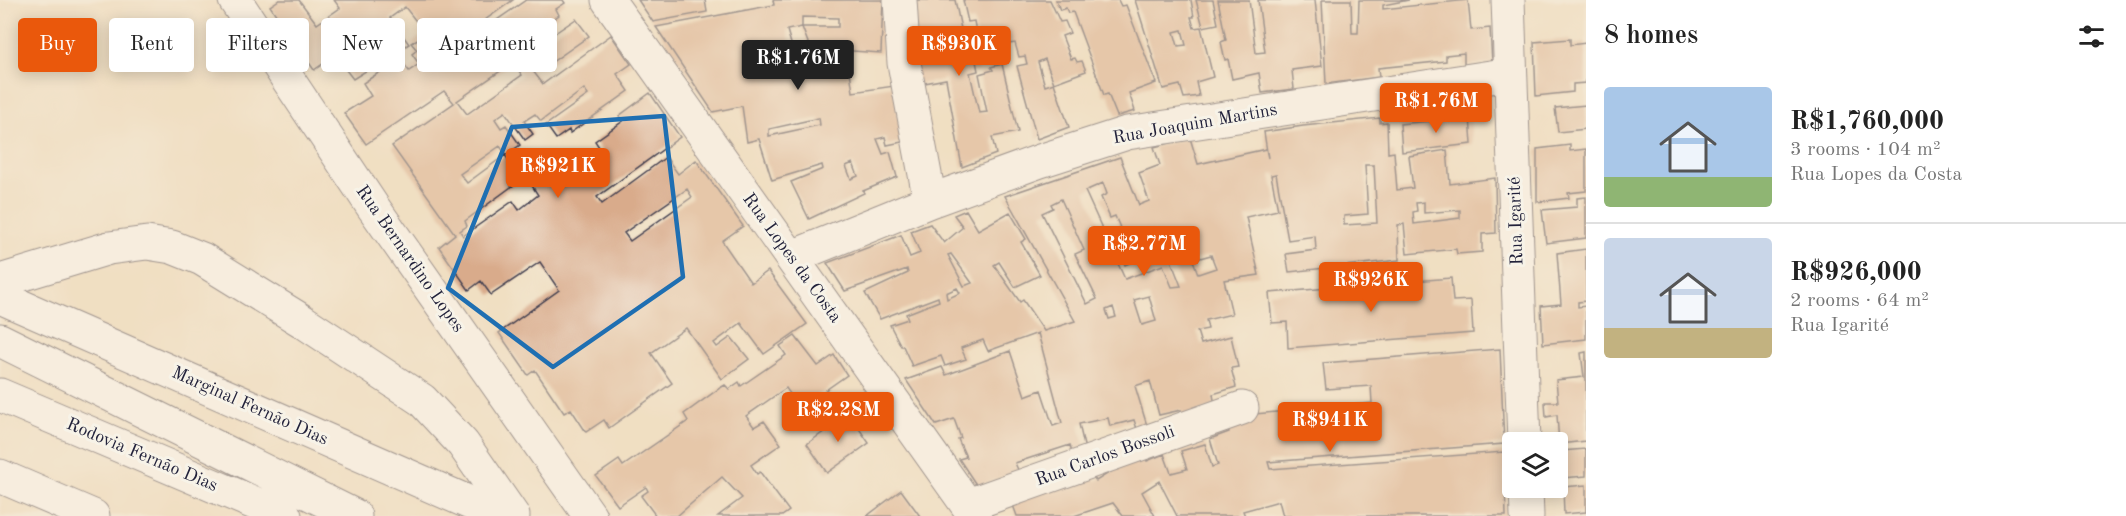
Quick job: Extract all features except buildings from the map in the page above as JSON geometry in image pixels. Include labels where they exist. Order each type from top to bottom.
[{"type":"main road","name":"Rua Bernardino Lopes","points":[[235,0],[373,207],[590,516]]},
{"type":"main road","name":"Rua Lopes da Costa","points":[[608,0],[971,511]]},
{"type":"main road","points":[[900,0],[904,63],[930,201]]},
{"type":"main road","name":"Rua Igarité","points":[[1508,0],[1524,432]]},
{"type":"main road","name":"Rua Joaquim Martins","points":[[792,257],[930,201],[1040,161],[1127,133],[1510,74]]},
{"type":"main road","points":[[0,281],[109,248],[147,243],[172,247],[202,258],[422,400],[463,444],[513,516]]},
{"type":"main road","name":"Marginal Fernão Dias","points":[[0,297],[500,516]]},
{"type":"main road","points":[[0,340],[355,516]]},
{"type":"main road","name":"Rodovia Fernão Dias","points":[[0,395],[285,516]]},
{"type":"main road","name":"Rua Carlos Bossoli","points":[[971,511],[1242,408]]},
{"type":"main road","points":[[0,476],[93,516]]},
{"type":"main road","points":[[1526,498],[1527,516]]},
{"type":"highlighted area","points":[[664,116],[683,277],[553,367],[448,288],[512,127]]}]
